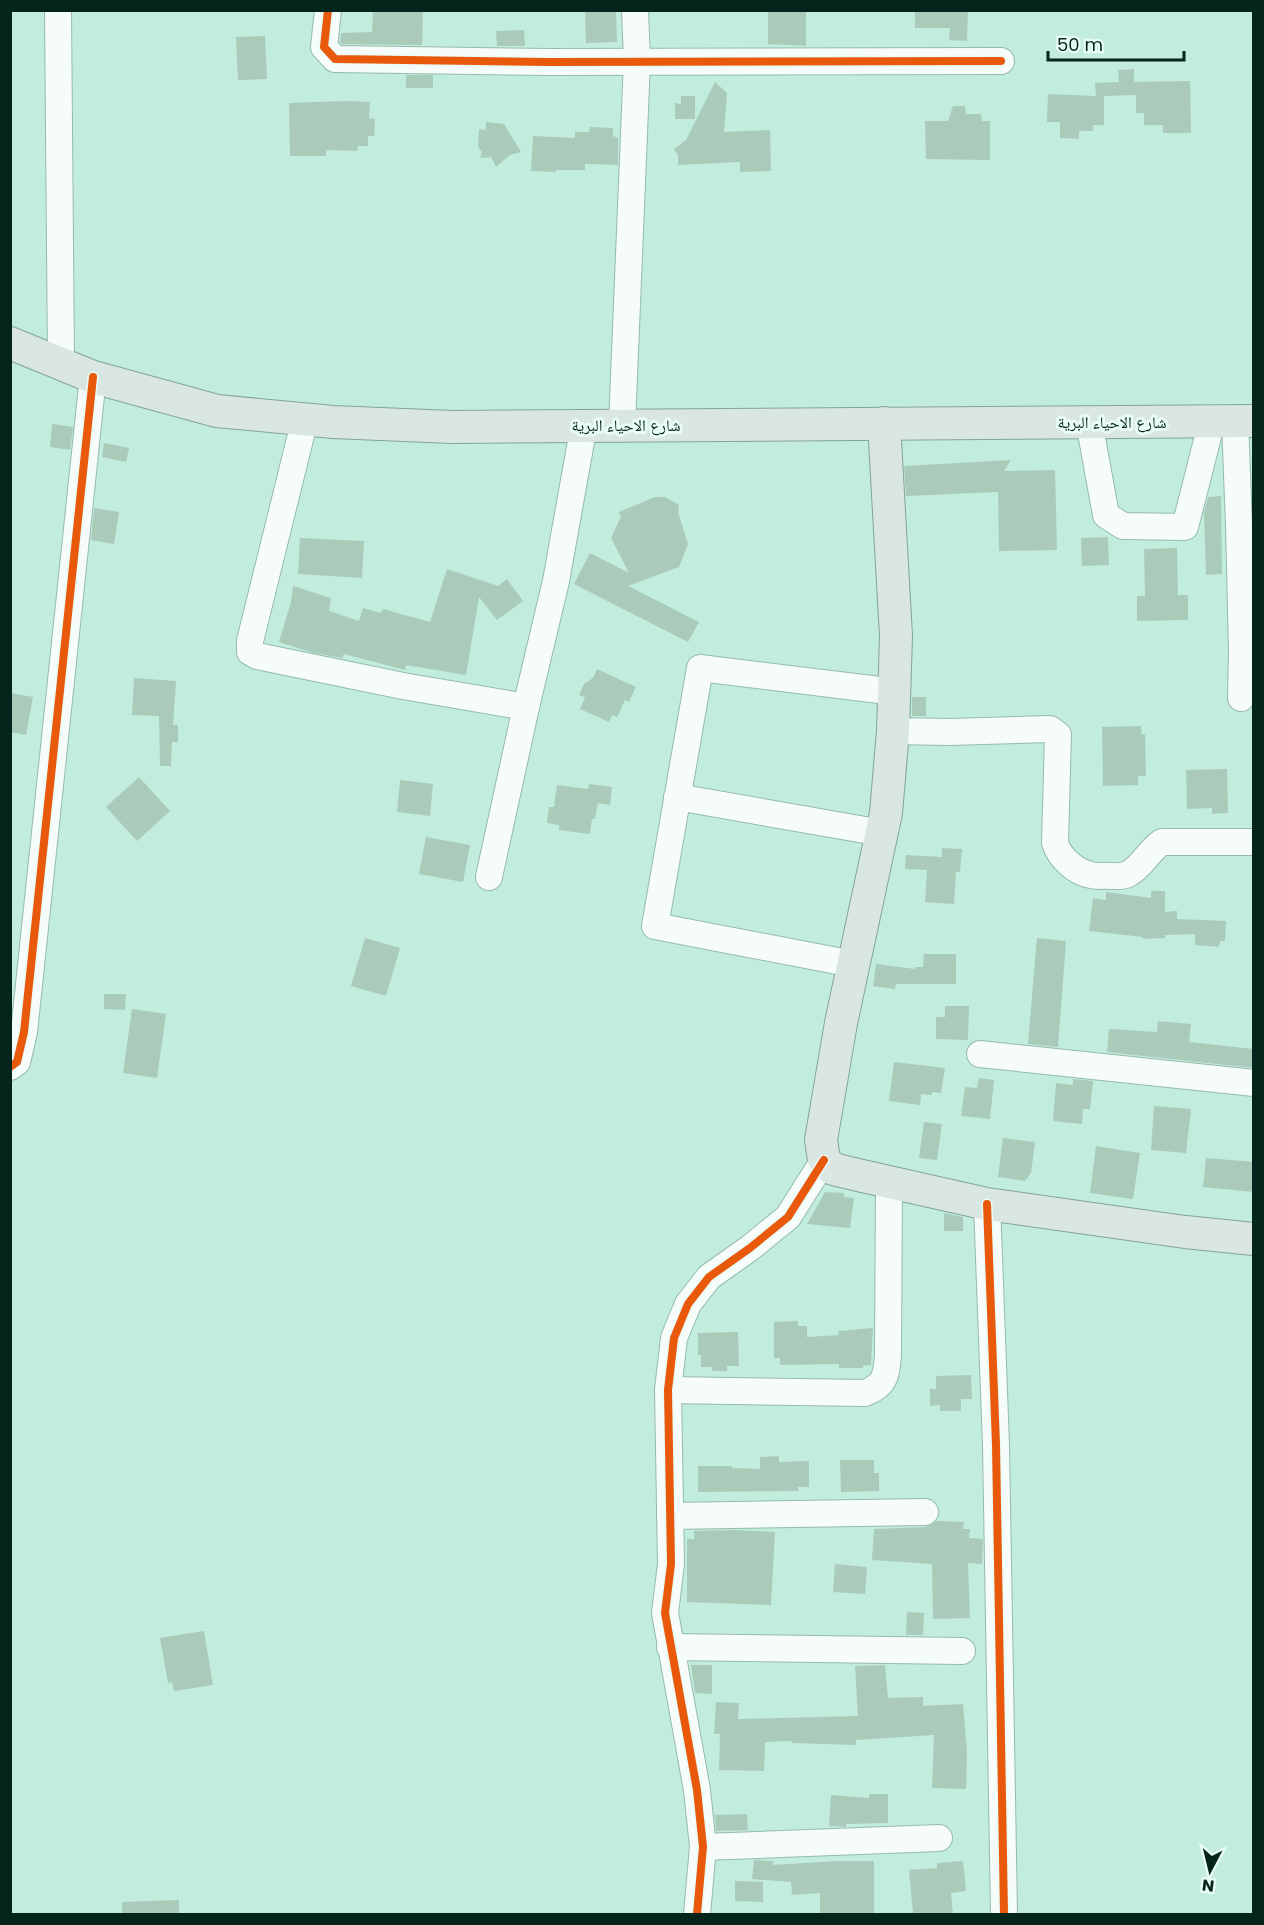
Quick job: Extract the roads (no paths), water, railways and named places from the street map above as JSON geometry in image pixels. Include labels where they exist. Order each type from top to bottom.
[{"type":"main road","name":"شارع الاحياء البرية","points":[[10,343],[93,377],[217,411],[305,419],[452,427],[1233,421]]},
{"type":"main road","points":[[884,423],[896,636],[893,731],[886,813],[841,1023],[821,1140],[824,1160],[833,1169],[987,1204],[1185,1232],[1254,1239]]},
{"type":"street","points":[[58,10],[61,363]]},
{"type":"street","points":[[328,10],[324,47],[335,59],[549,62],[1001,61]]},
{"type":"street","points":[[622,425],[636,61],[635,10]]},
{"type":"street","points":[[10,1067],[17,1062],[24,1032],[93,377]]},
{"type":"street","points":[[305,419],[250,641],[250,652],[257,656],[392,684],[526,707]]},
{"type":"street","points":[[1089,422],[1106,515],[1124,526],[1185,527],[1233,421]]},
{"type":"street","points":[[1233,421],[1246,526],[1248,650],[1241,698]]},
{"type":"street","points":[[489,877],[556,581],[584,425]]},
{"type":"street","points":[[854,964],[654,926],[700,668],[896,692]]},
{"type":"street","points":[[893,731],[1050,729],[1056,732],[1058,735],[1055,843],[1064,859],[1075,868],[1092,875],[1118,877],[1129,874],[1153,848],[1162,842],[1254,842]]},
{"type":"street","points":[[677,797],[882,833]]},
{"type":"street","points":[[980,1054],[1254,1083]]},
{"type":"street","points":[[697,1914],[703,1847],[697,1790],[665,1613],[671,1564],[668,1390],[674,1338],[688,1304],[709,1277],[788,1217],[824,1160]]},
{"type":"street","points":[[668,1390],[865,1393],[877,1388],[886,1376],[888,1356],[889,1182]]},
{"type":"street","points":[[987,1204],[996,1456],[1004,1914]]},
{"type":"street","points":[[670,1516],[925,1512]]},
{"type":"street","points":[[670,1647],[962,1651]]},
{"type":"street","points":[[703,1847],[939,1838]]}]
